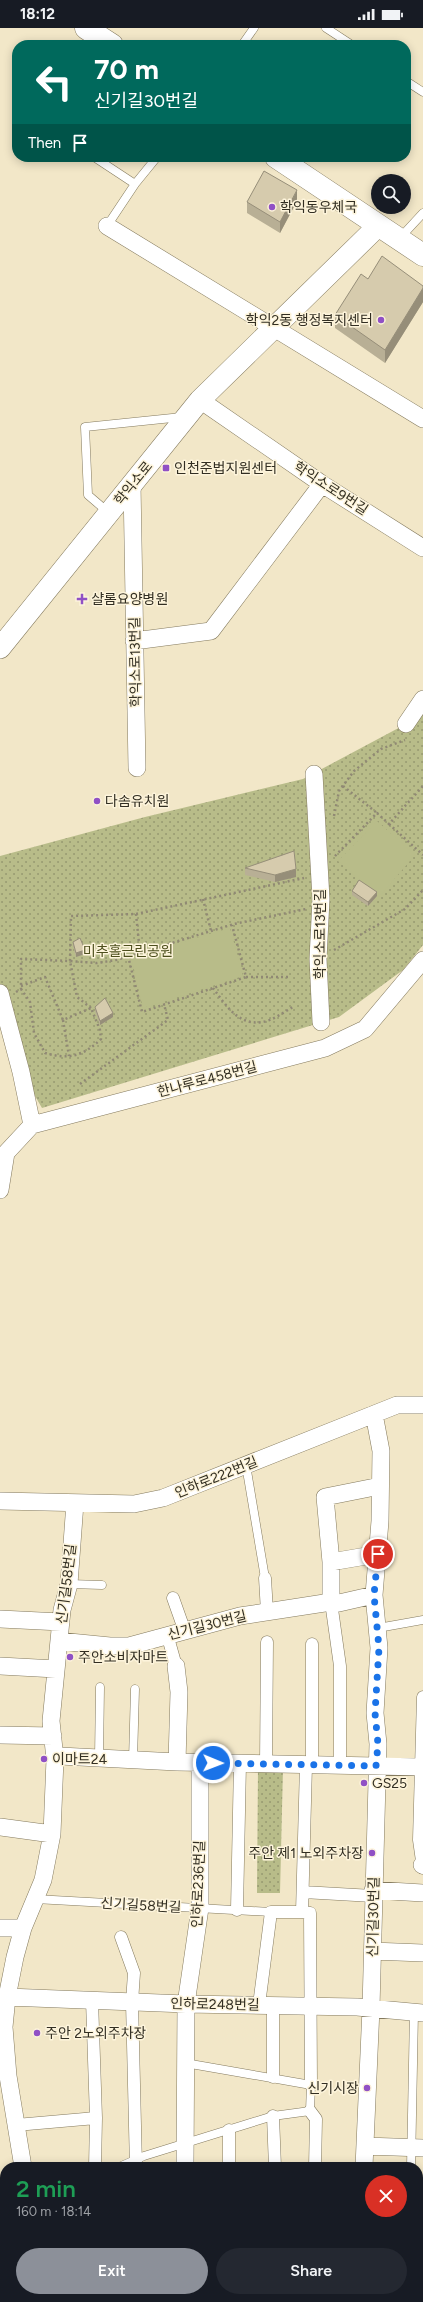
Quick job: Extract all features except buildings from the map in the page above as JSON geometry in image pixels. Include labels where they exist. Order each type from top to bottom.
[{"type":"main road","points":[[86,28],[104,40]]},
{"type":"main road","points":[[283,162],[423,256]]},
{"type":"street","points":[[107,226],[423,419]]},
{"type":"street","name":"학익소로","points":[[0,648],[200,400],[378,226]]},
{"type":"street","name":"학익소로9번길","points":[[200,400],[322,484],[423,548]]},
{"type":"street","name":"학익소로13번길","points":[[132,484],[134,641],[138,768]]},
{"type":"street","points":[[134,641],[212,631],[322,484]]},
{"type":"street","points":[[408,732],[423,700]]},
{"type":"street","name":"학익소로13번길","points":[[314,774],[320,906],[318,959],[321,1022]]},
{"type":"street","name":"한나루로458번길","points":[[32,1125],[325,1048],[365,1029],[423,960]]},
{"type":"street","points":[[0,1190],[6,1153],[32,1125],[21,1072],[1,998]]},
{"type":"street","name":"인하로222번길","points":[[0,1501],[141,1503],[163,1498],[397,1405],[423,1405]]},
{"type":"street","name":"신기길30번길","points":[[364,2162],[371,2008],[376,1766],[378,1744],[375,1713],[379,1648],[374,1595],[378,1554],[381,1451],[374,1414]]},
{"type":"street","points":[[340,1765],[340,1666],[331,1602],[332,1562],[325,1497],[380,1486]]},
{"type":"street","name":"신기길58번길","points":[[22,2162],[8,2076],[4,2028],[7,1997],[23,1928],[43,1880],[52,1834],[55,1759],[51,1721],[61,1622],[69,1584],[75,1503]]},
{"type":"street","points":[[332,1562],[378,1554]]},
{"type":"street","points":[[265,1578],[267,1612]]},
{"type":"street","name":"신기길30번길","points":[[59,1641],[110,1646],[129,1646],[152,1641],[167,1634],[184,1629],[267,1612],[331,1602],[340,1603],[374,1595]]},
{"type":"street","points":[[173,1598],[184,1629]]},
{"type":"street","points":[[0,1619],[61,1622]]},
{"type":"street","points":[[167,1634],[176,1666],[179,1692],[177,1762]]},
{"type":"street","points":[[266,1764],[267,1642]]},
{"type":"street","points":[[302,1912],[309,1765],[312,1644]]},
{"type":"street","points":[[0,1666],[56,1669]]},
{"type":"street","points":[[423,1697],[419,1840],[423,1866]]},
{"type":"street","points":[[0,1735],[53,1736]]},
{"type":"street","points":[[55,1759],[60,1756],[177,1762],[422,1767]]},
{"type":"street","name":"인하로236번길","points":[[185,2162],[186,2004],[200,1908],[200,1762]]},
{"type":"street","points":[[237,1910],[240,1763]]},
{"type":"street","points":[[0,1827],[52,1834]]},
{"type":"street","points":[[303,1892],[423,1893]]},
{"type":"street","points":[[273,2077],[266,2005],[270,1912],[310,1913],[309,2006],[311,2085]]},
{"type":"street","points":[[0,1928],[23,1928]]},
{"type":"street","points":[[121,1938],[134,1973],[132,2002],[136,2162]]},
{"type":"street","points":[[372,1951],[423,1953]]},
{"type":"street","name":"인하로248번길","points":[[7,1997],[186,2004],[371,2008],[418,2012]]},
{"type":"street","points":[[92,2000],[96,2118],[95,2162]]},
{"type":"street","points":[[310,2111],[316,2119],[315,2162]]},
{"type":"street","points":[[273,2116],[275,2162]]},
{"type":"street","points":[[16,2125],[96,2118]]},
{"type":"street","points":[[229,2130],[229,2162]]},
{"type":"street","points":[[365,2146],[417,2148]]},
{"type":"lane","points":[[246,40],[254,28]]},
{"type":"lane","points":[[326,28],[344,40]]},
{"type":"lane","points":[[411,84],[423,92]]},
{"type":"lane","points":[[102,162],[135,184]]},
{"type":"lane","points":[[107,226],[135,184],[153,162]]},
{"type":"lane","points":[[398,239],[423,213]]},
{"type":"lane","points":[[109,514],[88,495],[85,427],[187,416]]},
{"type":"lane","points":[[246,1465],[265,1565],[265,1578]]},
{"type":"lane","points":[[69,1584],[102,1585]]},
{"type":"lane","points":[[378,1628],[423,1620]]},
{"type":"lane","points":[[99,1758],[100,1687]]},
{"type":"lane","points":[[133,1760],[135,1689]]},
{"type":"lane","name":"신기길58번길","points":[[35,1899],[270,1912]]},
{"type":"lane","points":[[413,2162],[417,2148],[418,2012]]},
{"type":"lane","points":[[139,2162],[185,2144],[273,2116],[310,2111],[311,2085],[273,2077],[185,2063]]},
{"type":"path","points":[[317,840],[331,827],[339,791],[354,771],[381,749],[408,732]]},
{"type":"path","points":[[343,786],[377,813],[423,855]]},
{"type":"path","points":[[389,824],[423,786]]},
{"type":"path","points":[[331,860],[377,813]]},
{"type":"path","points":[[319,873],[284,883],[136,914],[71,916],[70,961],[76,997],[91,1008],[100,1030],[101,1039],[90,1050],[62,1058],[45,1053],[34,1032],[30,1002],[21,987],[21,959],[70,961],[97,963],[140,953],[232,925],[320,906]]},
{"type":"path","points":[[318,959],[372,930],[405,909],[423,890]]},
{"type":"path","points":[[203,899],[211,931]]},
{"type":"path","points":[[136,914],[140,953]]},
{"type":"path","points":[[232,925],[246,977]]},
{"type":"path","points":[[128,956],[142,1012],[246,977],[291,977]]},
{"type":"path","points":[[1,998],[21,987],[45,977],[63,1020],[70,1056]]},
{"type":"path","points":[[213,988],[225,1004],[241,1020],[262,1022],[293,1007]]},
{"type":"path","points":[[80,1084],[168,1020],[164,1004]]},
{"type":"path","points":[[63,1020],[91,1008]]},
{"type":"green space","name":"미추홀근린공원","points":[[423,699],[423,945],[403,970],[339,1017],[42,1108],[21,1072],[0,987],[0,856],[145,817],[303,779],[406,724]]},
{"type":"green space","points":[[377,821],[415,855],[379,897],[338,861]]},
{"type":"green space","points":[[230,928],[243,976],[143,1008],[131,957]]},
{"type":"green space","points":[[258,1768],[283,1768],[280,1893],[257,1893]]},
{"type":"place","name":"학익동우체국","points":[[272,207]]},
{"type":"place","name":"학익2동 행정복지센터","points":[[381,320]]},
{"type":"place","name":"인천준법지원센터","points":[[166,468]]},
{"type":"place","name":"샬롬요양병원","points":[[82,599]]},
{"type":"place","name":"다솜유치원","points":[[97,801]]},
{"type":"place","name":"주안소비자마트","points":[[70,1657]]},
{"type":"place","name":"이마트24","points":[[44,1759]]},
{"type":"place","name":"GS25","points":[[364,1783]]},
{"type":"place","name":"주안 제1 노외주차장","points":[[372,1853]]},
{"type":"place","name":"주안 2노외주차장","points":[[37,2033]]},
{"type":"place","name":"신기시장","points":[[367,2088]]},
{"type":"route","points":[[213,1763],[376,1766],[378,1744],[375,1713],[379,1648],[377,1614],[374,1595],[377,1578],[378,1554]]}]
